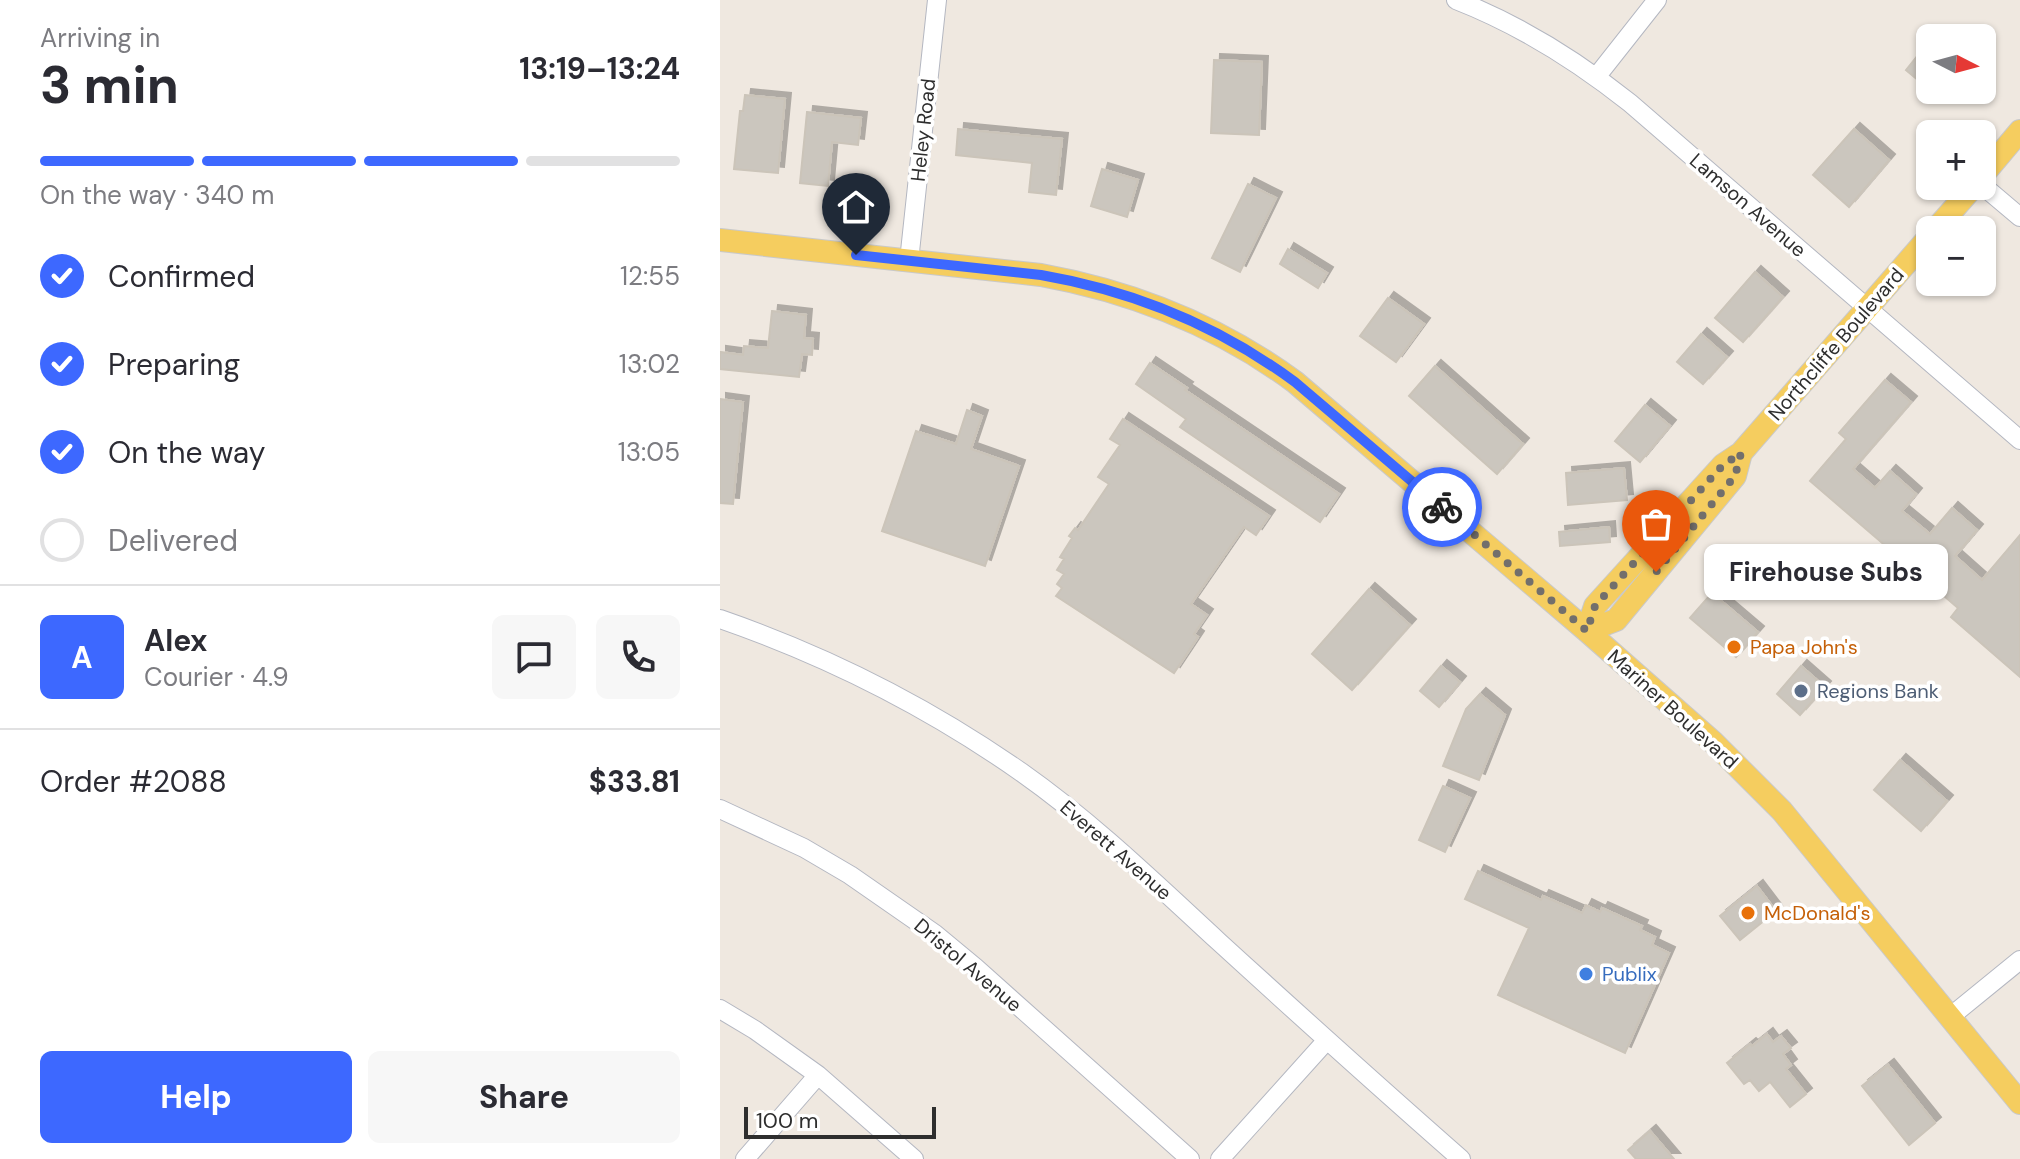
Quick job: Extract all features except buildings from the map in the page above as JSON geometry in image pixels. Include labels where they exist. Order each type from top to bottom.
[{"type":"main road","points":[[1996,159],[2020,131]]},
{"type":"main road","points":[[1947,216],[1962,200]]},
{"type":"main road","name":"Mariner Boulevard","points":[[720,240],[1041,275],[1083,283],[1161,307],[1240,345],[1295,382],[1713,742],[1782,811],[2020,1103]]},
{"type":"main road","name":"Northcliffe Boulevard","points":[[1587,631],[1616,620],[1735,476],[1741,453],[1916,252]]},
{"type":"street","name":"Heley Road","points":[[909,261],[937,0]]},
{"type":"street","name":"Lamson Avenue","points":[[1456,0],[1520,28],[1597,76],[2020,440]]},
{"type":"street","points":[[1597,76],[1657,0]]},
{"type":"street","points":[[1996,197],[2020,217]]},
{"type":"street","name":"Everett Avenue","points":[[720,619],[800,649],[868,680],[973,739],[1023,773],[1116,848],[1461,1159]]},
{"type":"street","name":"Dristol Avenue","points":[[720,809],[793,843],[850,875],[935,934],[1190,1159]]},
{"type":"street","points":[[1950,1017],[2020,960]]},
{"type":"street","points":[[720,1009],[818,1075],[914,1159]]},
{"type":"street","points":[[1220,1159],[1327,1040]]},
{"type":"street","points":[[745,1159],[818,1075]]},
{"type":"way so far","points":[[1442,507],[1587,631],[1595,606],[1723,465],[1741,453],[1735,476],[1656,572]]},
{"type":"place","name":"Firehouse Subs","points":[[1656,572]]},
{"type":"place","name":"Papa John's","points":[[1734,647]]},
{"type":"place","name":"Regions Bank","points":[[1801,691]]},
{"type":"place","name":"McDonald's","points":[[1748,913]]},
{"type":"place","name":"Publix","points":[[1586,974]]},
{"type":"route","points":[[856,255],[1041,275],[1123,294],[1179,314],[1240,345],[1276,368],[1442,507]]}]
